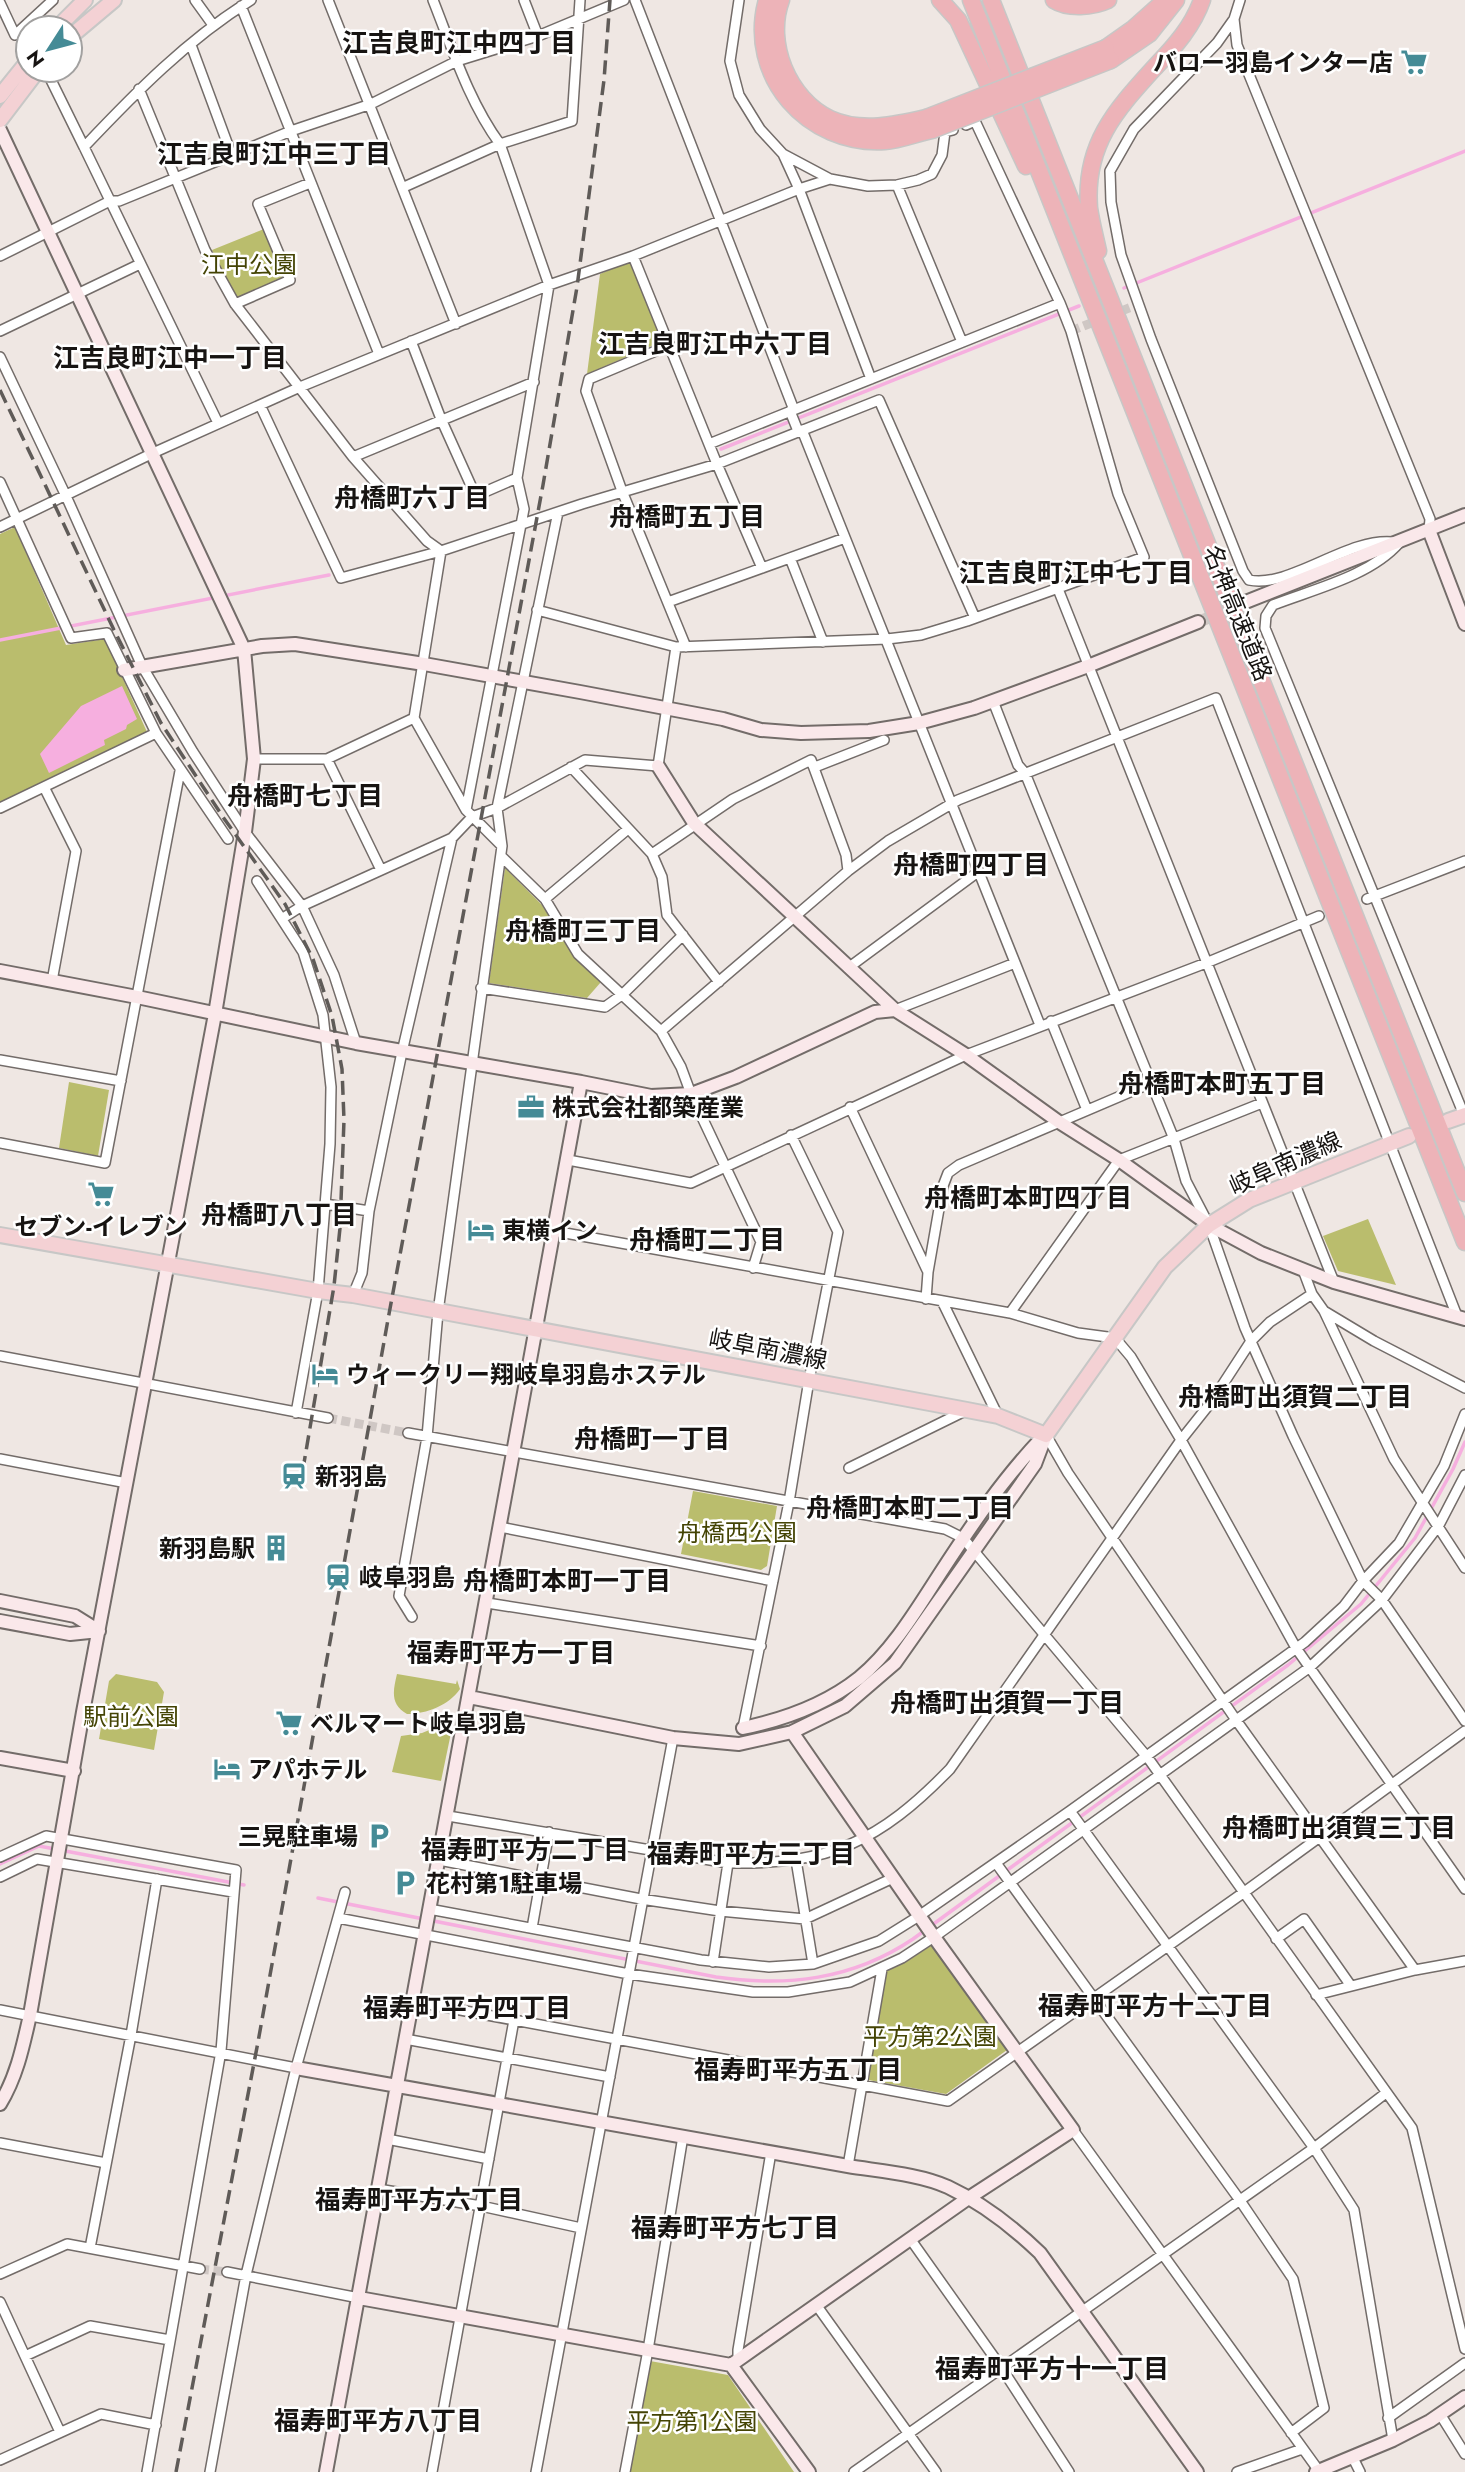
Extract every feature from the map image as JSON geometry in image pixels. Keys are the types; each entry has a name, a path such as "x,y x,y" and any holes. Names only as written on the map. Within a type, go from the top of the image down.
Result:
{"highway":[{"path":"767,0 763,48 776,83 787,100 800,114 821,128 848,138 886,141 1108,54 1149,34 1175,0"},
{"path":"781,0 776,14 775,30 784,71 797,93 813,107 831,120 866,127 929,124"},
{"path":"940,0 958,20 1096,318"},
{"name":"名神高速道路","path":"971,0 1465,1242"},
{"name":"名神高速道路","path":"991,0 1465,1193"},
{"path":"1054,0 1061,5 1097,5 1108,0"},
{"path":"1108,54 1160,5 1162,0"},
{"path":"1107,294 1089,207 1092,162 1105,127 1128,97 1180,41 1202,0"}],"main road":[{"path":"71,14 85,0"},
{"path":"84,25 114,0"},
{"path":"0,96 14,78"},
{"path":"0,120 27,84"},
{"path":"1448,1121 1464,1115"},
{"name":"岐阜南濃線","path":"0,1235 353,1295 967,1410 998,1416 1046,1435 1165,1267 1209,1225 1249,1200 1409,1136"}],"street":[{"path":"37,0 41,12"},
{"path":"0,3 15,35 53,0"},
{"path":"195,0 213,25"},
{"path":"84,147 167,62 213,25 251,0"},
{"path":"328,0 456,324"},
{"path":"353,1295 362,1273 369,1211 402,1052 452,838 469,814 522,524 524,509 517,478 549,285 500,144 488,129 433,0"},
{"path":"524,0 538,36"},
{"path":"404,187 500,144 572,121 580,0"},
{"path":"0,256 110,201 119,201 291,131 371,104 457,61 538,36 624,0"},
{"path":"635,0 799,430 887,639 1040,1026"},
{"path":"739,0 730,61 739,95 760,129 783,154 799,189 871,379"},
{"path":"1240,0 1234,19 1217,43 1134,129 1110,171 1111,202 1121,255 1242,571 1249,580 1268,581 1366,544 1385,541 1399,543"},
{"path":"241,6 379,354"},
{"path":"1234,19 1237,45 1430,519 1429,530 1465,624"},
{"path":"191,45 232,156"},
{"path":"53,84 218,423"},
{"path":"139,89 205,250 234,304 354,457 427,541 441,551"},
{"path":"537,610 681,647 887,639 921,635 975,618 1144,557 1118,494 1061,305 975,121 945,132 942,155 932,174 897,185 868,186 830,178 783,154"},
{"path":"0,130 244,649 254,759 245,832 215,1014 30,2015 18,2065 0,2104"},
{"path":"0,527 153,453 300,387 549,285 633,256 830,178"},
{"path":"234,304 290,280 258,204 310,183"},
{"path":"897,185 962,342"},
{"path":"633,256 716,464 762,568"},
{"path":"0,331 140,264"},
{"path":"709,444 1061,305"},
{"path":"411,341 441,419 473,490 480,494 517,478"},
{"path":"670,345 589,379 586,391 622,491 668,602 681,647 665,709 658,766 694,823 895,1010 1119,1160 1209,1225 1261,1253 1334,1282 1461,1317"},
{"path":"0,357 142,666 245,832 302,906 334,975 356,1044"},
{"path":"354,457 534,382"},
{"path":"260,405 341,578 441,551 622,491 716,464 879,400 975,618"},
{"path":"0,482 71,638 107,633 156,733 228,839"},
{"path":"412,1617 399,1596 427,1437 438,1312 502,851 497,808 558,512"},
{"path":"1243,603 1465,515"},
{"path":"668,602 845,538"},
{"path":"1399,543 1373,566 1273,605 1266,616 1265,628 1370,898 1464,1115"},
{"path":"441,551 414,718 469,814 545,899 579,954 661,1031 681,1068 761,1242 753,1268"},
{"path":"790,558 823,642"},
{"path":"1058,589 1334,1282"},
{"path":"124,670 244,649 295,644 424,664 723,719 761,730 802,733 869,731 919,723 993,701 1198,622"},
{"path":"661,1031 848,871 888,841 951,804 1216,698 1461,1317"},
{"path":"993,701 1117,996 1174,1139 1186,1181 1209,1225 1251,1341 1298,1447 1365,1583 1379,1598 1465,1721"},
{"path":"254,759 327,759 414,718"},
{"path":"0,808 156,733"},
{"path":"816,767 884,740"},
{"path":"327,759 381,870"},
{"path":"469,814 497,808 584,760 658,766"},
{"path":"652,854 733,799 811,760 816,767 846,855 848,871"},
{"path":"571,767 652,854 662,877 667,915 719,982"},
{"path":"0,1143 105,1163 180,771"},
{"path":"44,787 76,851 52,981"},
{"path":"545,899 628,828"},
{"path":"283,918 302,906 452,838"},
{"path":"1370,898 1465,861"},
{"path":"848,968 978,872"},
{"path":"257,881 303,951 323,1015 331,1087 330,1144 318,1291 296,1413"},
{"path":"568,1160 691,1183 965,1055 1206,963 1319,916"},
{"path":"481,988 605,1007 623,994 683,935"},
{"path":"0,971 356,1044 471,1062 651,1096 691,1094 736,1077 875,1012 895,1010 1015,963"},
{"path":"1051,1021 1087,1110"},
{"path":"0,1060 121,1081"},
{"path":"326,2472 581,1082"},
{"path":"926,1299 943,1185 948,1173 959,1165 1152,1083"},
{"path":"1010,1313 1119,1160 1262,1103"},
{"path":"850,1107 928,1272"},
{"path":"791,1135 838,1233 809,1380 789,1502 743,1728 775,1721 819,1704 860,1677 892,1644 1018,1464 1046,1435"},
{"path":"325,1204 369,1211"},
{"path":"554,1231 1010,1313 1078,1333 1115,1338 1131,1357 1181,1440 1297,1649 1465,1889"},
{"path":"1303,1270 1312,1294 1324,1311 1394,1459 1465,1568"},
{"path":"448,1815 728,1863 770,1864 815,1857 865,1839 908,1810 950,1769 1181,1440 1212,1401 1251,1341 1270,1322 1312,1294"},
{"path":"942,1301 998,1416"},
{"path":"1324,1311 1374,1341 1465,1388"},
{"path":"0,1356 328,1418"},
{"path":"849,1468 967,1410"},
{"path":"339,1914 532,1928 713,1962 786,1968 813,1964 879,1941 920,1918 1072,1813 1297,1649 1344,1606 1399,1544 1424,1506 1465,1414"},
{"path":"408,1433 945,1529 964,1538 1158,1771 1412,2128 1465,2349"},
{"path":"1046,1435 1068,1473 1234,1717 1415,1970"},
{"path":"469,1697 673,1738 739,1744 792,1732 845,1706 895,1663 1035,1464 1046,1435"},
{"path":"0,1459 127,1483"},
{"path":"427,1920 629,1971 753,1992 788,1992 850,1982 882,1969 1308,1664 1379,1598 1436,1521 1465,1475"},
{"path":"500,1527 773,1581"},
{"path":"0,1601 75,1616 99,1631"},
{"path":"487,1603 761,1646"},
{"path":"0,1621 70,1634 99,1631"},
{"path":"412,2001 948,2101 1243,1893 1465,1731"},
{"path":"792,1732 920,1918 1164,2253 1318,2471 1393,2440 1465,2397"},
{"path":"536,2472 673,1738"},
{"path":"0,1758 74,1772"},
{"path":"1072,1813 1314,2148 1354,2210 1393,2440"},
{"path":"532,1928 549,1832"},
{"path":"0,1857 46,1836 59,1851 158,1879 233,1890"},
{"path":"0,1877 59,1851 236,1870 220,2051 147,2472"},
{"path":"439,1860 641,1899 720,1911 805,1919 893,1878"},
{"path":"796,1860 813,1964"},
{"path":"713,1962 728,1863"},
{"path":"998,1863 1240,2199 1293,2279 1324,2409 1291,2433"},
{"path":"90,2248 158,1879"},
{"path":"210,2472 246,2275 296,2068 344,1894"},
{"path":"1276,1939 1304,1919 1352,1986"},
{"path":"1316,1995 1415,1970 1465,1961"},
{"path":"848,2166 882,1969"},
{"path":"0,2010 296,2068 848,2166 948,2187 1017,2231 1041,2253 1197,2472"},
{"path":"432,2472 514,2020"},
{"path":"405,2039 610,2077"},
{"path":"854,2472 1314,2148 1386,2093"},
{"path":"227,2272 648,2350 735,2362 911,2241 967,2199 1073,2130"},
{"path":"625,2472 683,2136"},
{"path":"387,2139 489,2159"},
{"path":"0,2143 106,2164"},
{"path":"771,2152 735,2362 809,2472"},
{"path":"378,2189 481,2206 581,2228"},
{"path":"911,2241 1001,2367 1069,2472"},
{"path":"0,2274 67,2244 200,2269"},
{"path":"0,2302 60,2432"},
{"path":"817,2306 936,2472"},
{"path":"25,2356 90,2326 170,2340"},
{"path":"1388,2418 1465,2363"},
{"path":"0,2460 101,2414 156,2425"},
{"path":"1440,2414 1465,2454"},
{"path":"1237,2472 1303,2449"},
{"path":"1353,2458 1360,2472"}],"green space":[{"name":"江中公園","path":"264,229 285,278 236,299 212,250"},
{"path":"630,261 663,341 587,374 600,274"},
{"path":"15,527 66,645 105,639 147,732 0,803 0,534"},
{"path":"505,868 542,905 576,957 601,982 587,998 489,983"},
{"path":"69,1082 109,1090 98,1156 59,1148"},
{"path":"1368,1219 1396,1285 1338,1271 1323,1236"},
{"name":"舟橋西公園","path":"693,1491 777,1506 767,1566 761,1570 681,1554"},
{"name":"駅前公園","path":"116,1674 157,1682 164,1692 154,1750 99,1739 109,1681"},
{"path":"397,1674 456,1684 457,1680 460,1689 450,1700 437,1708 407,1714 395,1701"},
{"path":"444,1724 451,1733 441,1781 392,1772 401,1736 422,1733"},
{"name":"平方第２公園","path":"932,1945 1007,2050 946,2094 868,2080 885,1972"},
{"name":"平方第1公園","path":"650,2361 728,2375 794,2472 630,2472"}],"shaded area":[{"path":"122,686 137,719 127,725 126,729 104,740 105,745 49,773 40,754 81,706"}],"waterway":[{"path":"1124,288 1465,151"},
{"path":"721,449 1079,306"},
{"path":"0,640 329,575"},
{"path":"318,1898 716,1977 793,1980 843,1972 866,1964 913,1939 1288,1665 1361,1604 1415,1538 1465,1442"},
{"path":"0,1864 39,1846 244,1885"}],"tunnel":[{"path":"1071,331 1139,304"},
{"path":"1198,622 1240,605"},
{"path":"328,1418 408,1433"},
{"path":"200,2269 227,2272"}],"railway":[{"path":"176,2472 258,2042 389,1314 543,485 577,287 604,80 610,0"},
{"path":"0,390 161,723 285,904 313,959 332,1016 342,1069 344,1120 340,1228 334,1286 304,1463"}],"place":[{"name":"バロー羽島インター店","path":"1414,62"},
{"name":"株式会社都築産業","path":"531,1107"},
{"name":"セブン-イレブン","path":"101,1194"},
{"name":"東横イン","path":"481,1230"},
{"name":"ウィークリー翔岐阜羽島ホステル","path":"325,1374"},
{"name":"新羽島","path":"294,1476"},
{"name":"新羽島駅","path":"276,1548"},
{"name":"岐阜羽島","path":"338,1577"},
{"name":"ベルマート岐阜羽島","path":"289,1723"},
{"name":"アパホテル","path":"227,1769"},
{"name":"三晃駐車場","path":"379,1836"},
{"name":"花村第1駐車場","path":"405,1883"}],"district":[{"name":"江吉良町江中四丁目","path":"459,43"},
{"name":"江吉良町江中三丁目","path":"274,154"},
{"name":"江吉良町江中六丁目","path":"715,344"},
{"name":"江吉良町江中一丁目","path":"170,358"},
{"name":"舟橋町六丁目","path":"412,498"},
{"name":"舟橋町五丁目","path":"687,517"},
{"name":"江吉良町江中七丁目","path":"1076,573"},
{"name":"舟橋町七丁目","path":"305,796"},
{"name":"舟橋町四丁目","path":"971,865"},
{"name":"舟橋町三丁目","path":"583,931"},
{"name":"舟橋町本町五丁目","path":"1222,1084"},
{"name":"舟橋町本町四丁目","path":"1028,1198"},
{"name":"舟橋町八丁目","path":"279,1215"},
{"name":"舟橋町二丁目","path":"707,1240"},
{"name":"舟橋町出須賀二丁目","path":"1295,1397"},
{"name":"舟橋町一丁目","path":"652,1439"},
{"name":"舟橋町本町二丁目","path":"910,1508"},
{"name":"舟橋町本町一丁目","path":"567,1581"},
{"name":"福寿町平方一丁目","path":"511,1653"},
{"name":"舟橋町出須賀一丁目","path":"1007,1703"},
{"name":"舟橋町出須賀三丁目","path":"1339,1828"},
{"name":"福寿町平方二丁目","path":"525,1850"},
{"name":"福寿町平方三丁目","path":"751,1854"},
{"name":"福寿町平方十二丁目","path":"1155,2006"},
{"name":"福寿町平方四丁目","path":"467,2008"},
{"name":"福寿町平方五丁目","path":"798,2070"},
{"name":"福寿町平方六丁目","path":"419,2200"},
{"name":"福寿町平方七丁目","path":"735,2228"},
{"name":"福寿町平方十一丁目","path":"1052,2369"},
{"name":"福寿町平方八丁目","path":"378,2421"}]}
